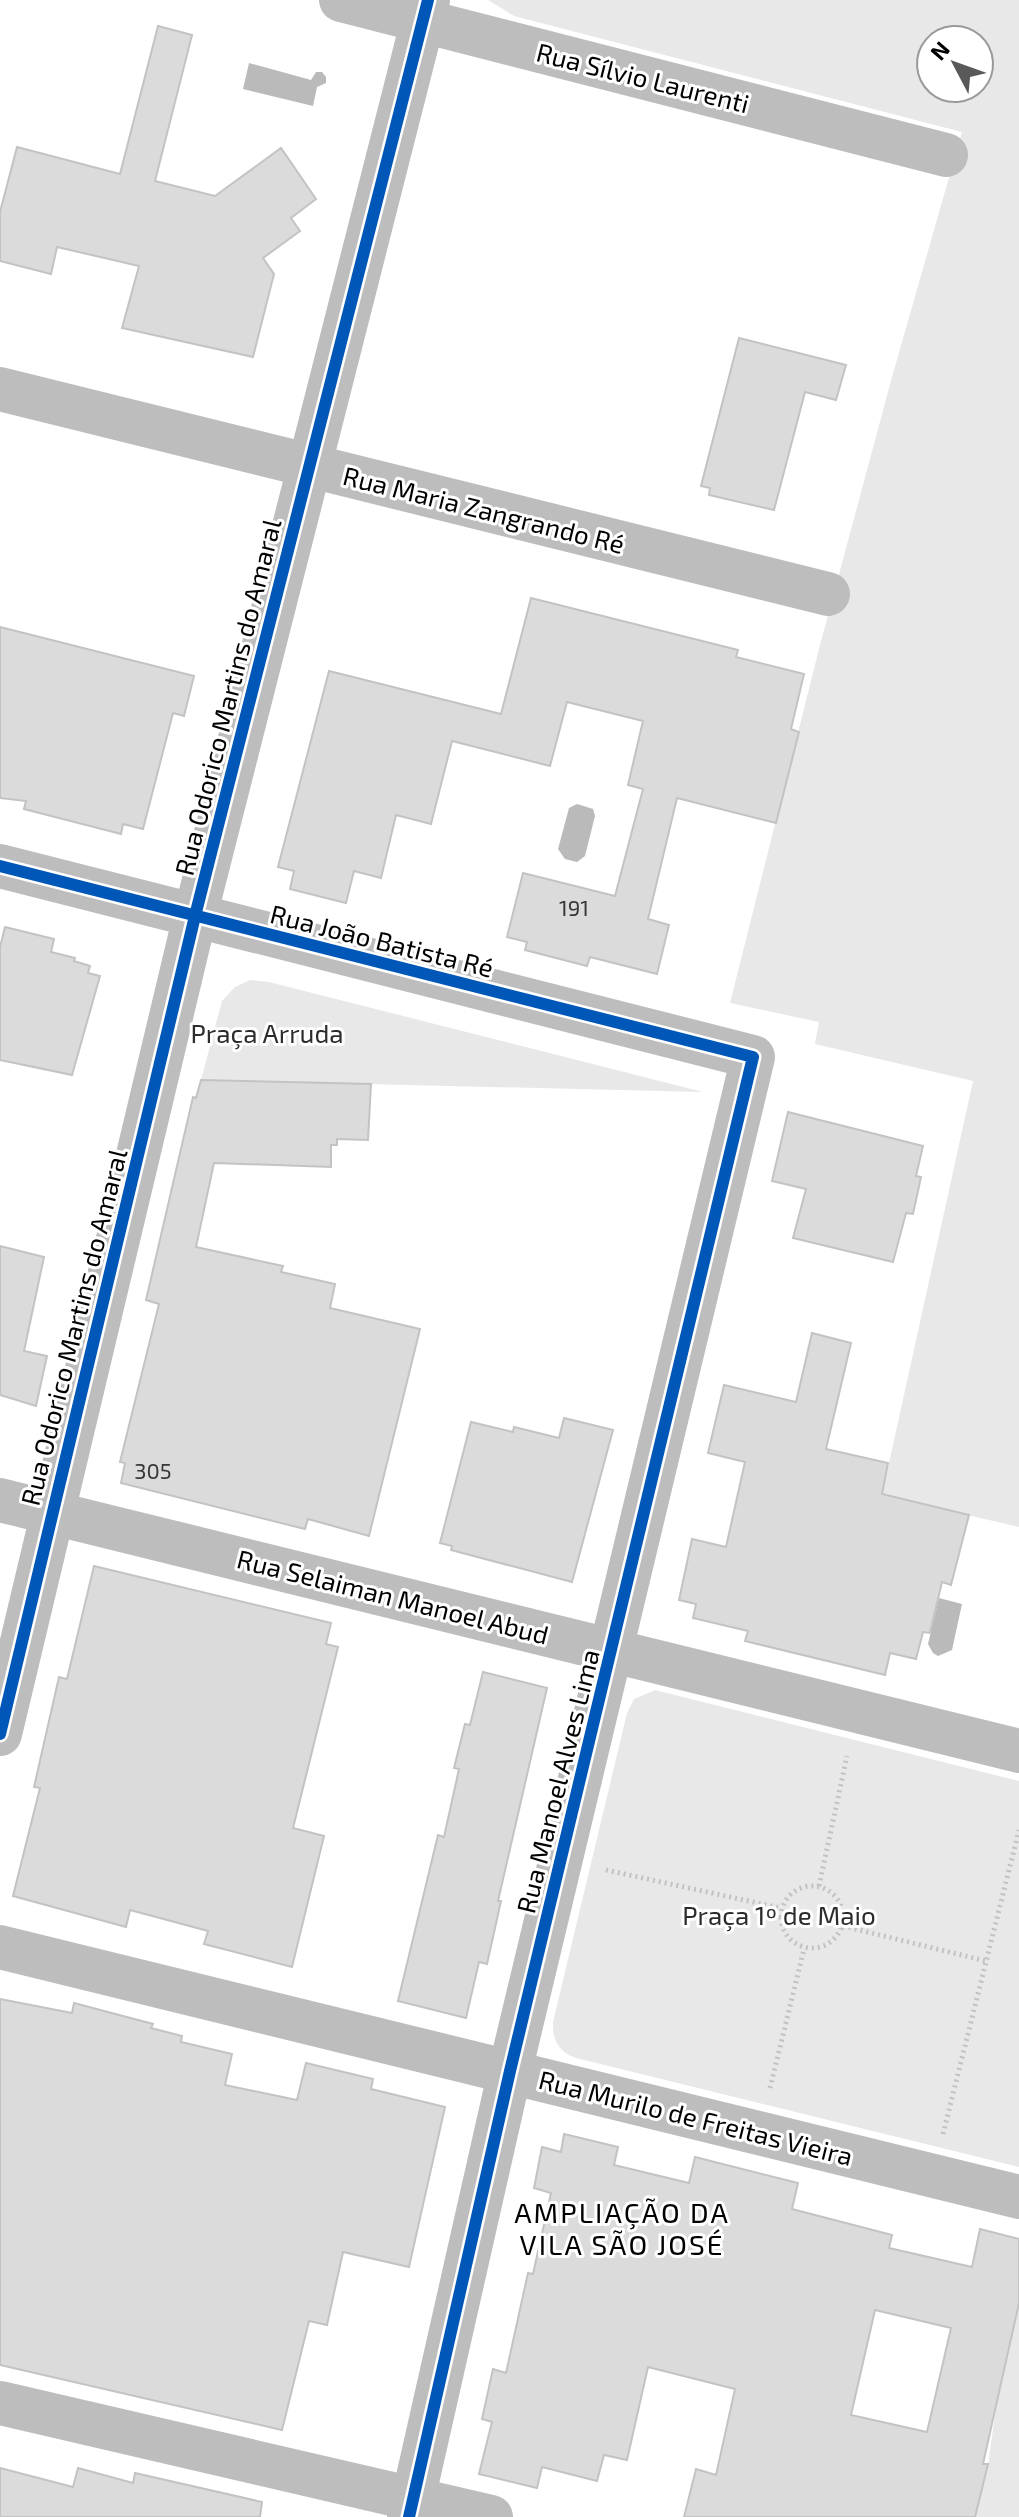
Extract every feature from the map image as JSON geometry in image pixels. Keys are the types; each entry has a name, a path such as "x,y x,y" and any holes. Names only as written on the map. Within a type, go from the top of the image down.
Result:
{"street":[{"name":"Rua Sílvio Laurenti","path":"341,0 425,10 946,155"},
{"name":"Rua Odorico Martins do Amaral","path":"0,1734 195,916 425,10"},
{"name":"Rua Maria Zangrando Ré","path":"0,389 828,594"},
{"name":"Rua João Batista Ré","path":"0,866 753,1057"},
{"name":"Rua Manoel Alves Lima","path":"411,2508 510,2071 753,1057"},
{"name":"Rua Selaiman Manoel Abud","path":"0,1500 1019,1751"},
{"name":"Rua Murilo de Freitas Vieira","path":"0,1947 1019,2197"},
{"path":"0,2403 411,2508 491,2517"}],"path":[{"path":"819,1886 849,1747"},
{"path":"941,2138 1019,1830"},
{"path":"608,1871 781,1908"},
{"path":"819,1886 834,1894 843,1908 843,1926 835,1939 820,1948 804,1949 789,1940 780,1925 781,1908 789,1895 803,1887 819,1886"},
{"path":"843,1926 986,1961"},
{"path":"768,2096 804,1949"}],"green space":[{"path":"488,0 1019,0 1019,1527 882,1495 973,1081 815,1044 819,1022 730,1003 820,645 962,132 514,16"},
{"name":"Praça Arruda","path":"250,980 269,982 703,1092 201,1080 222,1001 235,987"},
{"name":"Praça 1º de Maio","path":"655,1690 1019,1781 1019,2167 576,2058 558,2044 553,2022 627,1713 634,1699"},
{"path":"1019,2303 1019,2517 975,2517 988,2465 995,2415"}],"shaded area":[{"path":"249,63 311,80 316,72 322,72 326,83 317,87 313,106 243,89"},
{"path":"577,804 593,809 595,816 585,856 577,862 565,859 558,849 569,808"},
{"path":"939,1598 962,1604 952,1650 938,1656 928,1644"}],"building":[{"path":"158,26 192,35 155,181 215,196 281,148 316,199 291,218 300,231 263,258 274,274 253,357 122,328 139,266 57,247 51,274 0,261 0,212 17,147 120,174"},
{"path":"739,338 846,365 836,400 805,392 774,510 709,495 710,488 701,486"},
{"path":"531,598 738,650 736,657 804,674 791,729 799,732 776,823 677,798 648,919 669,925 657,974 590,957 587,966 525,950 527,942 507,937 523,873 615,896 643,789 628,785 643,721 567,702 550,766 452,741 431,824 396,815 381,878 354,871 346,903 290,889 294,871 278,867 329,671 501,714"},
{"path":"0,627 194,676 184,716 173,713 143,829 123,824 121,834 24,809 26,801 0,798"},
{"path":"5,927 54,939 51,952 75,958 74,961 90,966 88,973 100,976 72,1075 0,1060 0,947"},
{"path":"201,1080 371,1084 368,1140 337,1139 337,1145 331,1145 331,1167 214,1163 196,1247 283,1266 281,1272 335,1284 330,1308 420,1329 369,1536 308,1519 305,1529 121,1483 125,1463 120,1462 159,1304 146,1300 193,1097 196,1098"},
{"path":"788,1112 923,1146 916,1176 921,1177 913,1214 906,1213 893,1262 793,1238 806,1189 772,1181"},
{"path":"0,1246 44,1257 24,1351 47,1356 36,1406 0,1395"},
{"path":"812,1333 851,1343 826,1449 888,1463 882,1494 969,1515 951,1585 942,1582 930,1633 923,1632 916,1659 890,1653 885,1675 745,1641 748,1631 693,1618 696,1604 679,1600 692,1539 726,1547 745,1462 708,1453 724,1385 796,1402"},
{"path":"564,1418 613,1430 572,1582 451,1550 452,1546 440,1543 471,1422 513,1432 514,1427 559,1438"},
{"path":"94,1566 331,1623 326,1644 338,1647 293,1828 324,1836 292,1967 204,1944 208,1931 130,1910 126,1927 13,1896 40,1788 34,1787 59,1677 67,1679"},
{"path":"483,1672 547,1688 498,1901 501,1901 487,1964 479,1962 466,2018 398,2001 438,1835 444,1837 459,1769 454,1768 465,1724 470,1725"},
{"path":"0,1999 72,2013 74,2003 153,2024 151,2028 182,2036 181,2042 232,2054 225,2085 297,2100 306,2063 373,2079 371,2089 445,2107 409,2267 343,2252 327,2325 309,2321 282,2430 0,2365"},
{"path":"564,2134 618,2147 614,2165 689,2183 695,2157 798,2183 792,2209 892,2235 889,2248 972,2267 980,2229 1019,2239 1019,2303 983,2464 988,2464 975,2517 684,2517 696,2469 716,2475 735,2389 648,2367 627,2460 604,2455 597,2481 542,2467 537,2488 479,2474 492,2422 482,2419 493,2369 506,2373 528,2273 533,2274 551,2193 534,2188 542,2147 561,2152","holes":["875,2310 951,2328 927,2432 851,2415"]},
{"path":"0,2468 73,2487 78,2468 133,2483 135,2473 262,2502 260,2517 0,2517"}],"cycle path":[{"path":"0,1734 195,916 428,0"},
{"path":"0,866 753,1057 510,2071 409,2517"}],"district":[{"name":"AMPLIAÇÃO DA VILA SÃO JOSÉ","path":"622,2228"}]}
